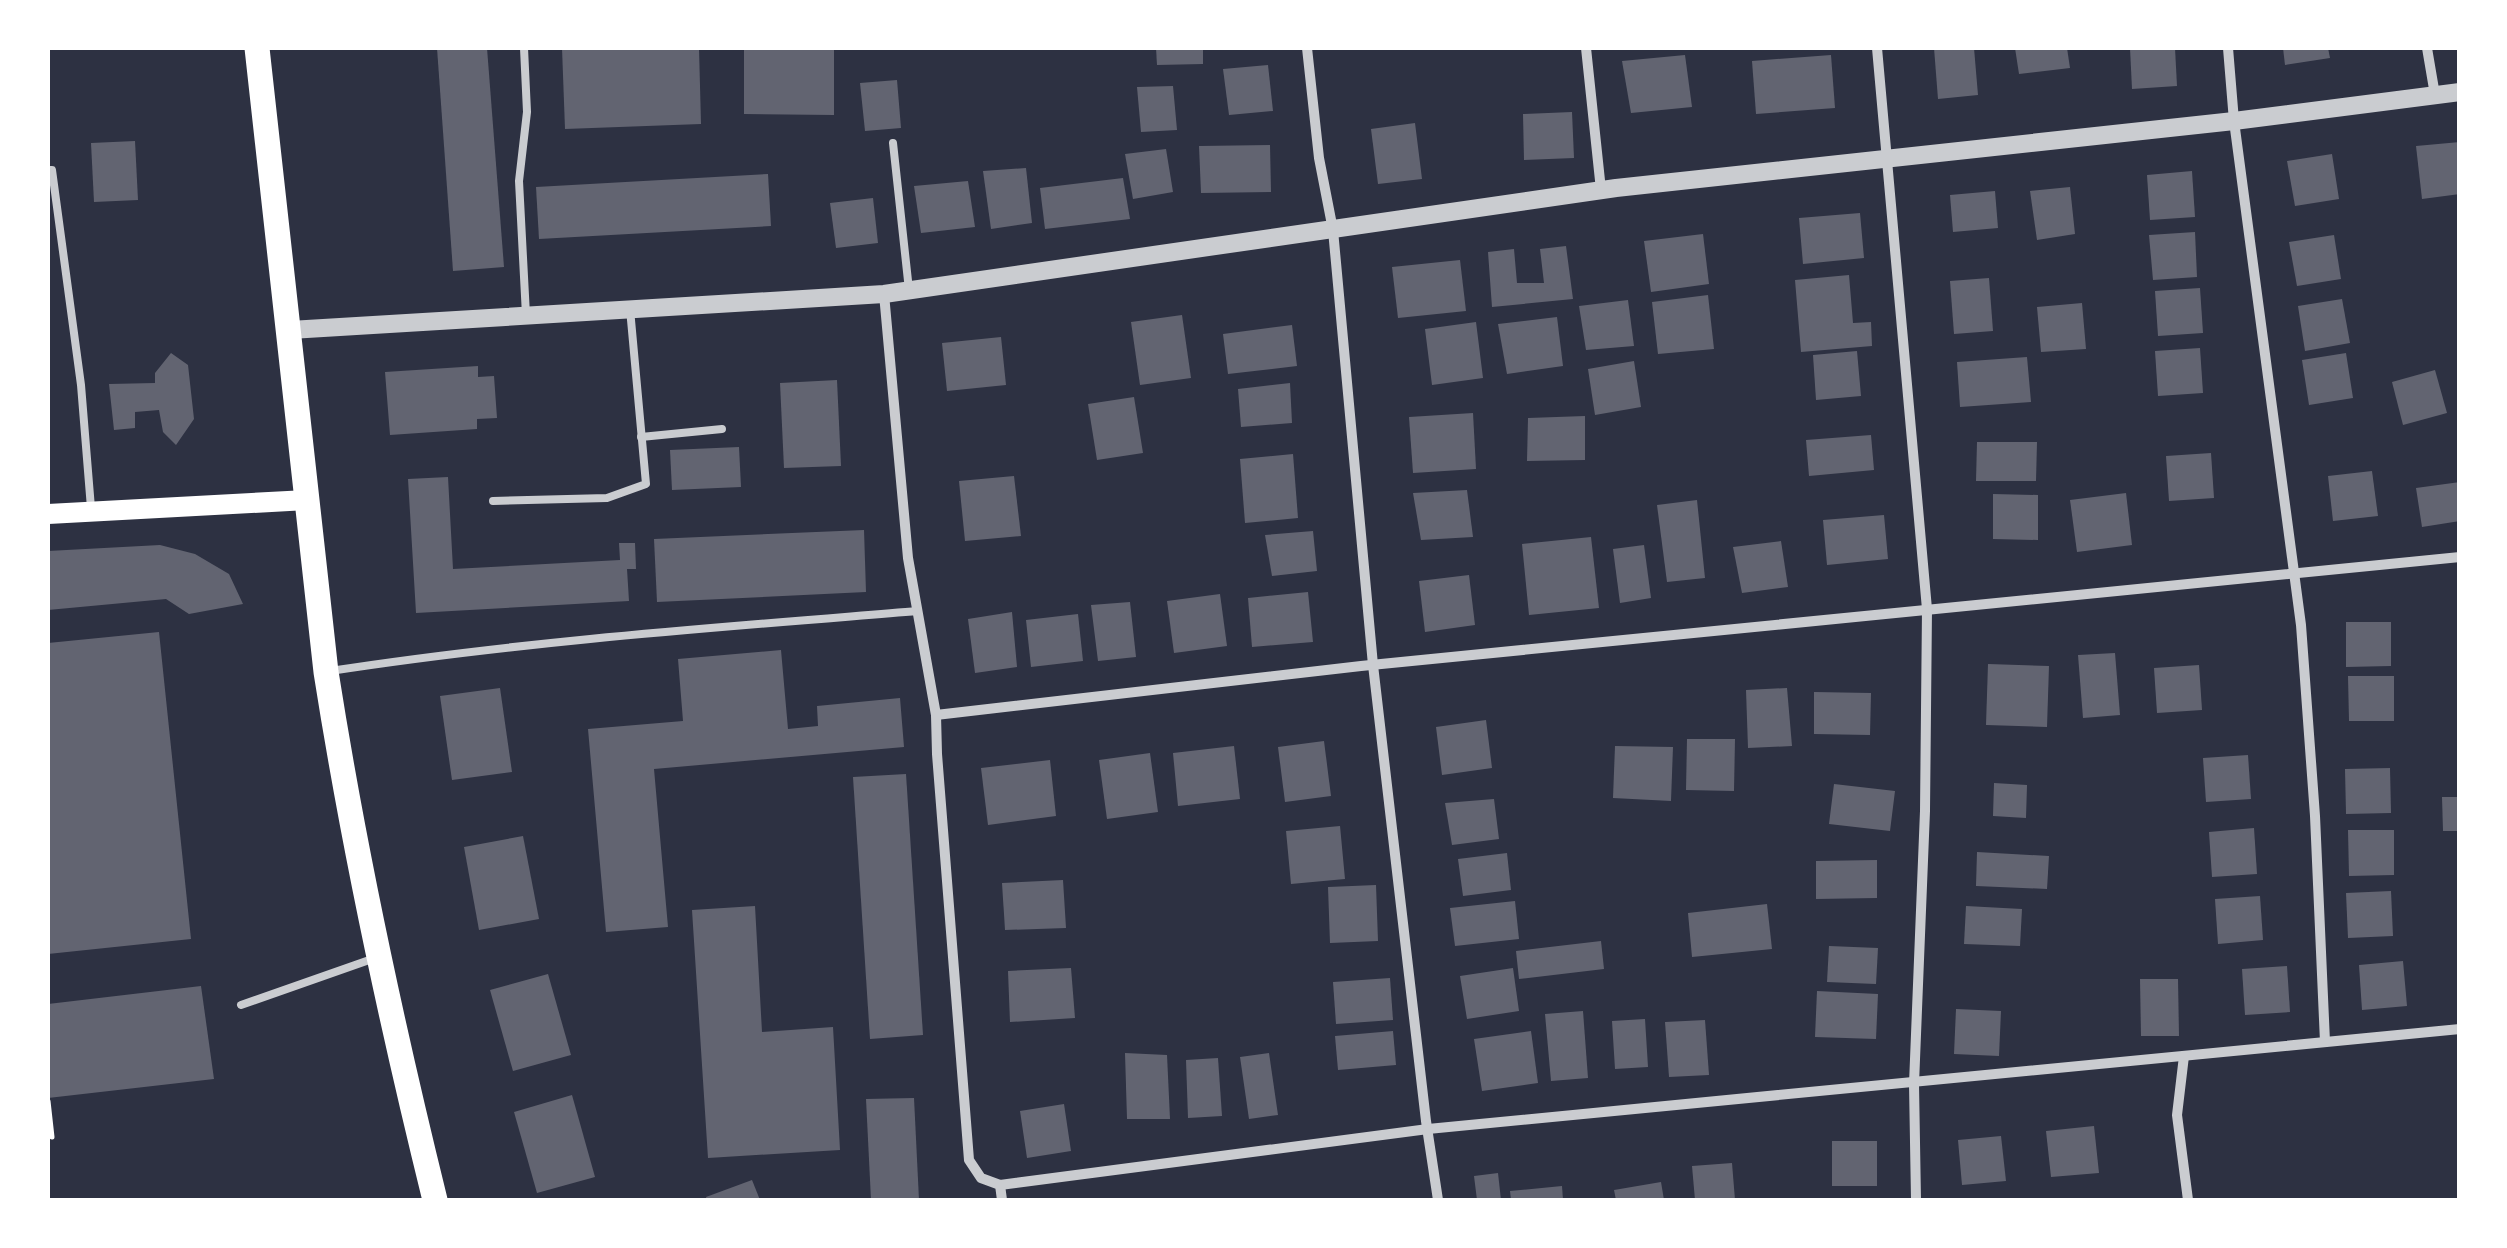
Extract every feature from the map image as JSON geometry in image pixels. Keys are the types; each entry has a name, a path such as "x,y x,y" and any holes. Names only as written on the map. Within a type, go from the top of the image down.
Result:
{"main road":[{"path":"257,48 326,672 380,957 436,1200"},
{"path":"48,514 307,500"}],"street":[{"path":"1307,48 1319,158 1334,230 1373,665 1438,1200"},
{"path":"1586,48 1601,190"},
{"path":"1877,48 1927,609 1925,812 1914,1084 1916,1200"},
{"path":"2228,48 2264,355 2296,572 2325,1042"},
{"path":"2427,48 2435,95"},
{"path":"290,330 884,294 1601,190 2234,121 2460,92"},
{"path":"884,294 908,558 936,715 970,1160 982,1178 1000,1185 1428,1129 2460,1029"},
{"path":"936,715 1373,665 2460,556"},
{"path":"2184,1056 2177,1115 2188,1200"},
{"path":"1000,1185 1002,1200"}],"lane":[{"path":"524,48 527,112 518,181 526,315"},
{"path":"894,144 910,290"},
{"path":"48,170 52,170 82,385 91,511"},
{"path":"493,501 606,498 646,484 630,309"},
{"path":"641,437 722,430"},
{"path":"326,672 632,634 918,611"},
{"path":"241,1005 380,957"}],"path":[{"path":"48,1101 52,1137"}],"building":[{"path":"437,48 487,48 504,267 453,271"},
{"path":"562,48 699,48 701,124 565,129"},
{"path":"744,48 834,48 834,115 744,114"},
{"path":"1156,48 1203,48 1203,64 1157,65"},
{"path":"1934,48 1974,48 1978,95 1938,99"},
{"path":"2015,48 2067,48 2070,68 2019,74"},
{"path":"2130,48 2175,48 2177,86 2132,89"},
{"path":"2283,48 2328,48 2330,58 2285,65"},
{"path":"1685,55 1692,107 1631,113 1622,61"},
{"path":"1831,55 1835,108 1756,114 1752,61"},
{"path":"1268,65 1273,111 1229,115 1223,69"},
{"path":"897,80 901,128 865,131 860,83"},
{"path":"1173,86 1177,130 1141,132 1137,87"},
{"path":"1572,112 1574,158 1524,160 1523,114"},
{"path":"1415,123 1422,179 1378,184 1371,129"},
{"path":"135,141 138,200 94,202 91,143"},
{"path":"2460,142 2460,194 2422,199 2416,146"},
{"path":"1270,145 1271,192 1201,193 1199,146"},
{"path":"1166,149 1173,192 1133,199 1125,154"},
{"path":"2332,154 2339,199 2295,206 2287,161"},
{"path":"1026,168 1032,223 991,229 983,171"},
{"path":"2192,171 2195,217 2150,220 2147,175"},
{"path":"768,174 771,226 539,239 536,187"},
{"path":"1123,178 1130,219 1045,229 1040,188"},
{"path":"968,181 975,227 921,233 914,186"},
{"path":"2070,187 2075,234 2037,240 2030,191"},
{"path":"1995,191 1998,228 1953,232 1950,195"},
{"path":"873,198 878,243 836,248 830,203"},
{"path":"1860,213 1864,258 1803,264 1799,218"},
{"path":"2195,232 2197,277 2153,280 2149,235"},
{"path":"1703,234 1709,284 1651,292 1644,241"},
{"path":"2334,235 2341,279 2297,286 2289,242"},
{"path":"1566,246 1573,299 1492,307 1488,252 1514,249 1517,283 1544,283 1540,249"},
{"path":"1460,260 1466,311 1398,318 1392,267"},
{"path":"1849,275 1853,323 1871,322 1872,346 1801,352 1795,280"},
{"path":"1989,278 1993,331 1954,334 1950,281"},
{"path":"2200,288 2203,333 2158,336 2155,291"},
{"path":"1708,295 1714,349 1658,354 1652,302"},
{"path":"2342,299 2350,343 2305,351 2298,306"},
{"path":"1628,300 1634,346 1586,350 1579,306"},
{"path":"2082,303 2086,349 2041,352 2037,307"},
{"path":"1182,315 1191,378 1140,385 1131,322"},
{"path":"1557,317 1563,366 1507,374 1498,324"},
{"path":"1476,322 1483,378 1432,385 1425,329"},
{"path":"1292,325 1297,366 1228,374 1223,334"},
{"path":"1001,337 1006,385 947,391 942,343"},
{"path":"2200,348 2203,393 2158,396 2155,351"},
{"path":"1857,351 1861,396 1816,400 1813,355"},
{"path":"171,353 188,365 194,419 176,445 163,432 159,410 135,412 135,428 114,430 109,384 155,383 155,373"},
{"path":"2346,353 2353,398 2309,405 2302,360"},
{"path":"2027,357 2031,402 1960,407 1957,362"},
{"path":"1634,361 1641,407 1595,415 1588,369"},
{"path":"478,366 478,377 494,376 497,418 477,419 477,429 390,435 385,372"},
{"path":"2435,370 2447,413 2403,425 2392,382"},
{"path":"837,380 841,466 784,468 780,383"},
{"path":"1290,383 1292,423 1241,427 1238,389"},
{"path":"1134,397 1143,453 1097,460 1088,404"},
{"path":"1473,413 1476,469 1413,473 1409,417"},
{"path":"1585,416 1585,460 1527,461 1528,418"},
{"path":"1871,435 1874,470 1809,476 1806,440"},
{"path":"1977,442 2037,442 2036,481 1976,481"},
{"path":"739,447 741,487 672,490 670,450"},
{"path":"2211,453 2214,498 2169,501 2166,456"},
{"path":"1293,454 1298,518 1245,523 1240,459"},
{"path":"2372,471 2378,516 2333,521 2328,476"},
{"path":"1014,476 1021,536 965,541 959,481"},
{"path":"448,477 453,569 620,560 619,543 635,543 636,569 627,569 629,601 416,613 408,479"},
{"path":"2460,482 2460,521 2422,527 2416,488"},
{"path":"1467,490 1473,537 1421,540 1413,493"},
{"path":"2126,493 2132,545 2077,552 2070,500"},
{"path":"1993,494 2038,495 2038,540 1993,539"},
{"path":"1697,500 1705,578 1667,582 1657,505"},
{"path":"1884,515 1888,559 1827,565 1823,520"},
{"path":"864,530 866,592 657,602 654,539"},
{"path":"1313,531 1317,571 1272,576 1265,535"},
{"path":"1591,537 1599,608 1529,615 1522,544"},
{"path":"1781,541 1788,587 1742,593 1733,547"},
{"path":"160,545 195,554 229,574 243,604 189,614 166,599 48,610 48,551"},
{"path":"1644,545 1651,598 1620,603 1613,549"},
{"path":"1469,575 1475,625 1425,632 1419,581"},
{"path":"1308,592 1313,642 1252,647 1248,598"},
{"path":"1220,594 1227,646 1174,653 1167,601"},
{"path":"1130,602 1136,657 1098,661 1091,605"},
{"path":"1012,612 1017,667 975,673 968,619"},
{"path":"1078,614 1083,661 1031,667 1026,620"},
{"path":"2346,622 2391,622 2391,666 2346,667"},
{"path":"159,632 191,939 48,954 48,643"},
{"path":"781,650 788,729 818,726 817,706 900,698 904,747 654,769 668,927 606,932 588,729 683,721 678,659"},
{"path":"2115,653 2120,715 2083,718 2078,655"},
{"path":"1988,664 2049,666 2047,727 1986,725"},
{"path":"2199,665 2202,710 2157,713 2154,668"},
{"path":"2348,676 2394,676 2394,721 2349,721"},
{"path":"500,688 512,772 452,780 440,696"},
{"path":"1787,688 1792,746 1748,748 1746,690"},
{"path":"1814,692 1871,693 1870,735 1814,734"},
{"path":"1486,720 1492,768 1442,775 1436,727"},
{"path":"1687,739 1735,739 1734,791 1686,790"},
{"path":"1324,741 1331,796 1285,802 1278,747"},
{"path":"1234,746 1240,799 1178,806 1173,753"},
{"path":"1615,746 1673,747 1671,801 1613,798"},
{"path":"1150,753 1158,812 1107,819 1099,760"},
{"path":"2248,755 2251,799 2206,802 2203,758"},
{"path":"1050,760 1056,816 988,825 981,768"},
{"path":"2390,768 2391,813 2346,814 2345,769"},
{"path":"906,774 923,1035 870,1039 853,777"},
{"path":"1994,783 2027,785 2026,818 1993,816"},
{"path":"1834,784 1895,791 1890,831 1829,824"},
{"path":"2442,797 2460,797 2460,831 2443,831"},
{"path":"1494,799 1499,839 1452,845 1445,803"},
{"path":"1340,826 1345,879 1291,884 1286,831"},
{"path":"2254,828 2257,874 2212,877 2209,832"},
{"path":"2348,830 2394,830 2394,875 2349,876"},
{"path":"523,836 539,919 479,930 464,847"},
{"path":"1977,852 2049,856 2047,889 1976,886"},
{"path":"1507,853 1511,890 1463,896 1458,859"},
{"path":"1877,860 1877,898 1816,899 1816,861"},
{"path":"1063,880 1066,928 1005,930 1002,883"},
{"path":"1376,885 1378,941 1330,943 1328,887"},
{"path":"2391,891 2393,936 2348,938 2346,893"},
{"path":"2260,896 2263,940 2218,944 2215,899"},
{"path":"1515,901 1519,939 1455,946 1450,908"},
{"path":"1767,904 1772,949 1692,957 1688,913"},
{"path":"755,906 762,1032 833,1027 840,1150 708,1158 692,910"},
{"path":"1966,906 2022,909 2020,946 1964,944"},
{"path":"1601,941 1604,969 1519,979 1516,951"},
{"path":"1829,946 1878,948 1876,984 1827,982"},
{"path":"2403,961 2407,1006 2362,1010 2359,965"},
{"path":"2287,966 2290,1012 2245,1015 2242,969"},
{"path":"1071,968 1075,1018 1010,1022 1008,971"},
{"path":"1513,968 1519,1011 1467,1019 1460,976"},
{"path":"548,974 571,1055 513,1071 490,990"},
{"path":"1390,978 1393,1020 1336,1024 1333,982"},
{"path":"2140,979 2178,979 2179,1036 2141,1036"},
{"path":"201,986 214,1079 48,1098 48,1004"},
{"path":"1817,991 1878,994 1876,1039 1815,1037"},
{"path":"1956,1009 2001,1011 1999,1056 1954,1054"},
{"path":"1583,1011 1588,1078 1551,1081 1545,1014"},
{"path":"1645,1019 1648,1067 1615,1069 1612,1021"},
{"path":"1705,1020 1709,1075 1669,1077 1665,1022"},
{"path":"1393,1031 1396,1065 1338,1070 1335,1036"},
{"path":"1531,1031 1538,1083 1482,1091 1474,1039"},
{"path":"1125,1053 1167,1055 1170,1119 1127,1119"},
{"path":"1269,1053 1278,1115 1249,1119 1240,1057"},
{"path":"1218,1058 1222,1116 1188,1118 1186,1060"},
{"path":"572,1095 595,1177 537,1193 514,1112"},
{"path":"914,1098 919,1200 871,1200 866,1099"},
{"path":"1064,1104 1071,1151 1027,1158 1020,1111"},
{"path":"2094,1126 2099,1173 2051,1177 2046,1131"},
{"path":"2001,1136 2006,1181 1962,1185 1958,1140"},
{"path":"1832,1141 1877,1141 1877,1186 1832,1186"},
{"path":"1732,1163 1735,1200 1695,1200 1692,1166"},
{"path":"1498,1173 1501,1200 1477,1200 1474,1176"},
{"path":"752,1180 760,1200 707,1200 706,1197"},
{"path":"1661,1182 1664,1200 1616,1200 1614,1190"},
{"path":"1562,1186 1563,1200 1511,1200 1510,1191"}]}
